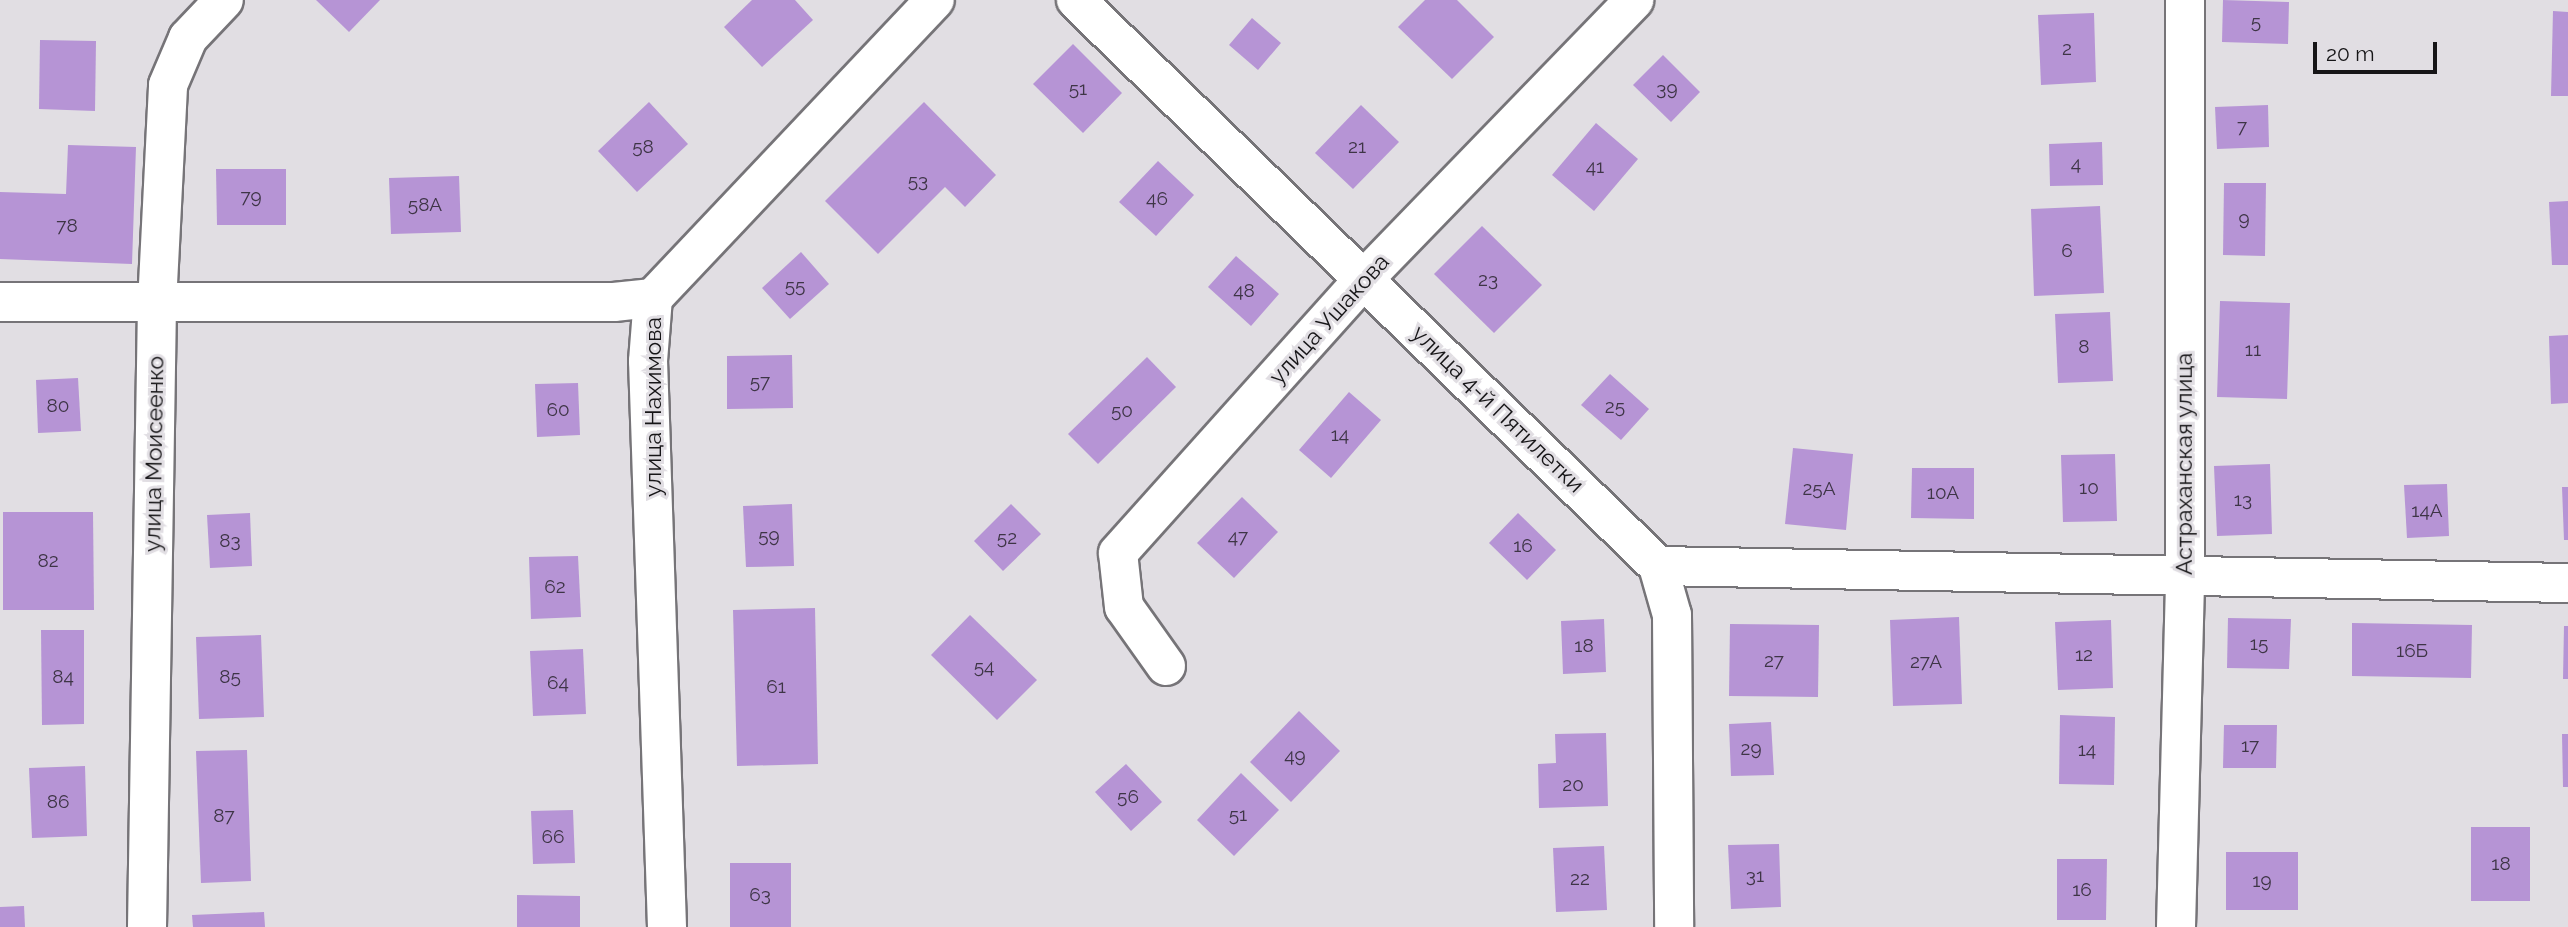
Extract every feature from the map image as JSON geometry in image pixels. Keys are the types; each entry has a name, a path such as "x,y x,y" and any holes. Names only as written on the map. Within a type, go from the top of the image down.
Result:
{"street":[{"name":"улица Моисеенко","path":"147,927 157,304 168,85 188,38 224,0"},
{"name":"улица Нахимова","path":"667,927 648,361 653,298 935,0"},
{"name":"улица 4-й Пятилетки","path":"1076,0 1658,566 1672,615 1674,927"},
{"name":"улица Ушакова","path":"1166,666 1125,607 1118,553 1364,278 1634,0"},
{"name":"Астраханская улица","path":"2176,927 2185,577 2185,0"},
{"path":"0,302 614,302 653,298"},
{"path":"1658,566 2568,583"}],"building":[{"path":"316,0 380,0 349,32"},
{"path":"752,0 795,0 813,20 762,67 724,27"},
{"path":"1425,0 1457,0 1494,37 1452,79 1398,27"},
{"path":"2223,0 2289,2 2288,44 2222,42"},
{"path":"2553,11 2568,12 2568,96 2551,96"},
{"path":"2094,13 2096,82 2041,85 2038,15"},
{"path":"1252,18 1281,43 1258,70 1229,45"},
{"path":"40,40 96,41 95,111 39,109"},
{"path":"1073,44 1122,93 1083,133 1033,84"},
{"path":"1663,55 1700,92 1671,122 1633,85"},
{"path":"649,102 688,144 637,192 598,151"},
{"path":"924,102 996,175 965,207 945,187 878,254 825,201"},
{"path":"1361,105 1399,142 1353,189 1315,153"},
{"path":"2268,105 2269,147 2217,149 2215,107"},
{"path":"1596,123 1638,159 1594,211 1552,175"},
{"path":"2102,142 2103,185 2050,186 2049,144"},
{"path":"68,145 136,147 132,264 0,259 0,192 66,194"},
{"path":"1158,161 1194,195 1156,236 1119,202"},
{"path":"216,169 286,169 286,225 217,225"},
{"path":"459,176 461,232 391,234 389,178"},
{"path":"2224,183 2266,183 2265,256 2223,255"},
{"path":"2568,201 2568,265 2552,265 2549,202"},
{"path":"2100,206 2104,293 2034,296 2031,209"},
{"path":"1482,226 1542,285 1494,333 1434,274"},
{"path":"801,252 829,284 790,319 762,288"},
{"path":"1236,256 1279,294 1251,326 1208,287"},
{"path":"2220,301 2290,303 2287,399 2217,397"},
{"path":"2110,312 2113,381 2058,383 2055,314"},
{"path":"2568,335 2568,403 2551,404 2549,336"},
{"path":"792,355 793,408 727,409 727,356"},
{"path":"1147,357 1176,387 1098,464 1068,434"},
{"path":"1610,374 1649,409 1621,440 1581,405"},
{"path":"78,378 81,431 38,433 36,380"},
{"path":"578,383 580,435 537,437 535,384"},
{"path":"1349,392 1381,420 1331,478 1299,450"},
{"path":"1793,448 1853,454 1846,530 1785,524"},
{"path":"2115,454 2117,521 2063,522 2061,455"},
{"path":"2270,464 2272,534 2217,536 2214,466"},
{"path":"1912,468 1974,468 1974,519 1911,518"},
{"path":"2447,484 2449,536 2407,538 2404,485"},
{"path":"2562,487 2568,487 2568,540 2564,540"},
{"path":"1242,497 1278,532 1234,578 1197,543"},
{"path":"792,504 794,566 746,567 743,506"},
{"path":"1011,504 1041,534 1003,571 974,541"},
{"path":"3,512 93,512 94,610 3,610"},
{"path":"250,513 252,566 210,568 207,515"},
{"path":"1518,513 1556,550 1527,580 1489,543"},
{"path":"578,556 581,617 531,619 529,557"},
{"path":"815,608 818,764 737,766 733,610"},
{"path":"970,615 1037,680 997,720 931,655"},
{"path":"1959,617 1962,704 1893,706 1890,620"},
{"path":"2228,618 2291,619 2289,669 2227,668"},
{"path":"1604,619 1606,672 1563,674 1561,621"},
{"path":"2111,620 2113,688 2058,690 2055,622"},
{"path":"2352,623 2472,625 2471,678 2352,676"},
{"path":"1730,624 1819,625 1818,697 1729,696"},
{"path":"2564,626 2568,626 2568,679 2563,679"},
{"path":"41,630 84,630 84,724 42,725"},
{"path":"261,635 264,717 199,719 196,637"},
{"path":"583,649 586,714 533,716 530,651"},
{"path":"1299,711 1340,751 1291,802 1250,762"},
{"path":"2060,715 2115,717 2114,785 2059,784"},
{"path":"1771,722 1774,775 1731,776 1729,724"},
{"path":"2224,725 2277,725 2276,768 2223,768"},
{"path":"1606,733 1608,806 1539,808 1538,764 1556,763 1555,734"},
{"path":"2562,734 2568,734 2568,787 2563,787"},
{"path":"247,750 251,881 201,883 196,751"},
{"path":"1126,764 1162,802 1131,831 1095,792"},
{"path":"85,766 87,836 32,838 29,768"},
{"path":"1241,773 1279,810 1234,856 1197,820"},
{"path":"573,810 575,863 533,864 531,811"},
{"path":"2471,827 2530,827 2530,901 2471,901"},
{"path":"1779,844 1781,907 1731,909 1728,845"},
{"path":"1604,846 1607,910 1556,912 1553,848"},
{"path":"2226,852 2298,852 2298,910 2226,910"},
{"path":"2057,859 2107,859 2106,920 2057,920"},
{"path":"730,863 791,863 791,927 730,927"},
{"path":"517,895 580,896 580,927 517,927"},
{"path":"24,906 25,927 0,927 0,907"},
{"path":"264,912 265,927 193,927 192,915"}]}
